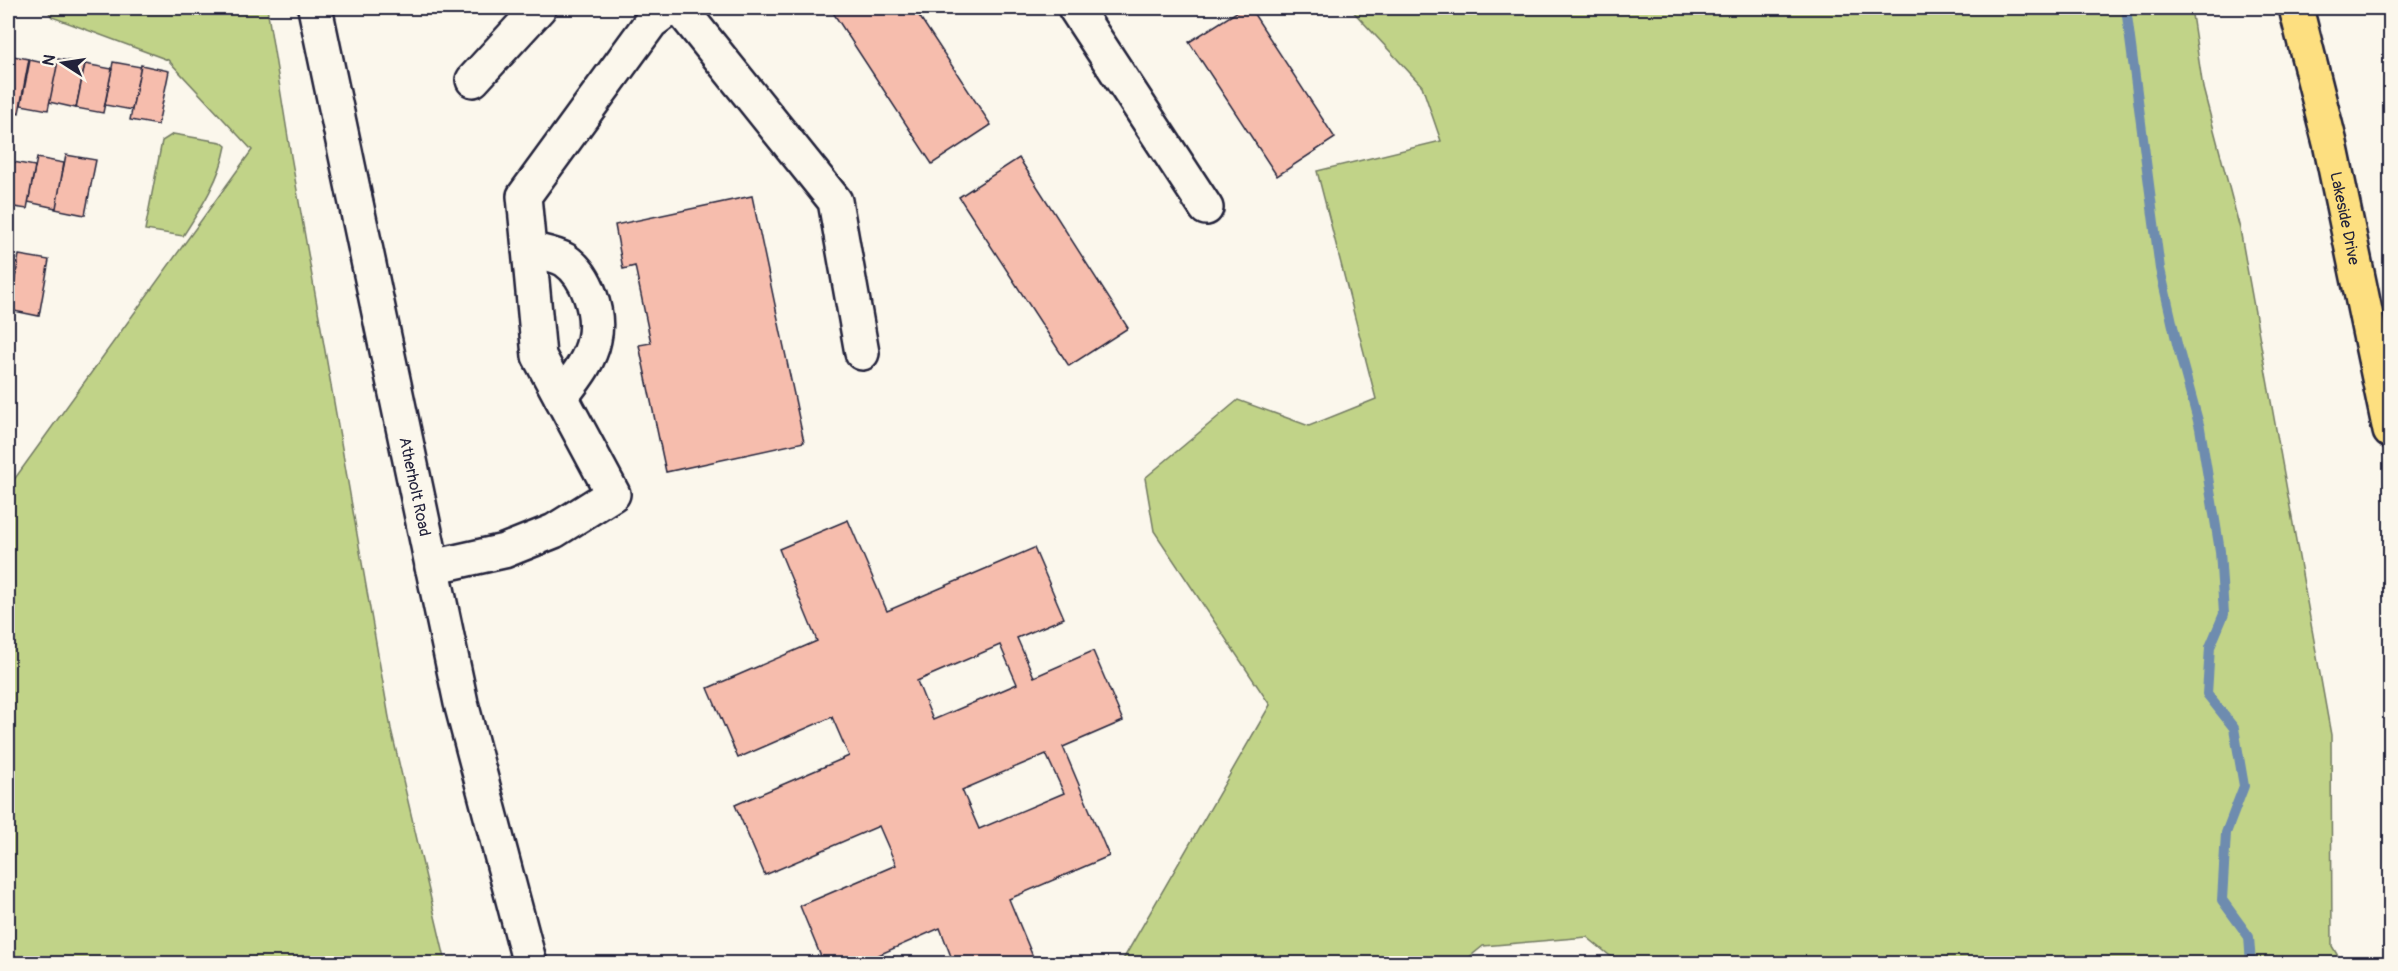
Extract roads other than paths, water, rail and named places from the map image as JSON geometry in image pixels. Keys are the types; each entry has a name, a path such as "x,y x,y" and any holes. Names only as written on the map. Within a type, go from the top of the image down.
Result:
{"main road":[{"name":"Lakeside Drive","path":"2296,8 2330,144 2391,431"}],"street":[{"name":"Atherholt Road","path":"315,8 461,703 530,963"},
{"path":"473,80 539,8"},
{"path":"432,567 504,551 554,531 613,494 539,356 524,196 651,22 670,8"},
{"path":"680,8 836,201 862,353"},
{"path":"1075,8 1206,208"},
{"path":"529,249 564,260 584,281 595,309 594,340 580,372 561,397"}],"waterway":[{"path":"2126,8 2160,269 2177,344 2200,428 2220,551 2224,614 2210,647 2207,694 2234,728 2244,786 2226,833 2222,900 2249,937 2251,964"}]}
